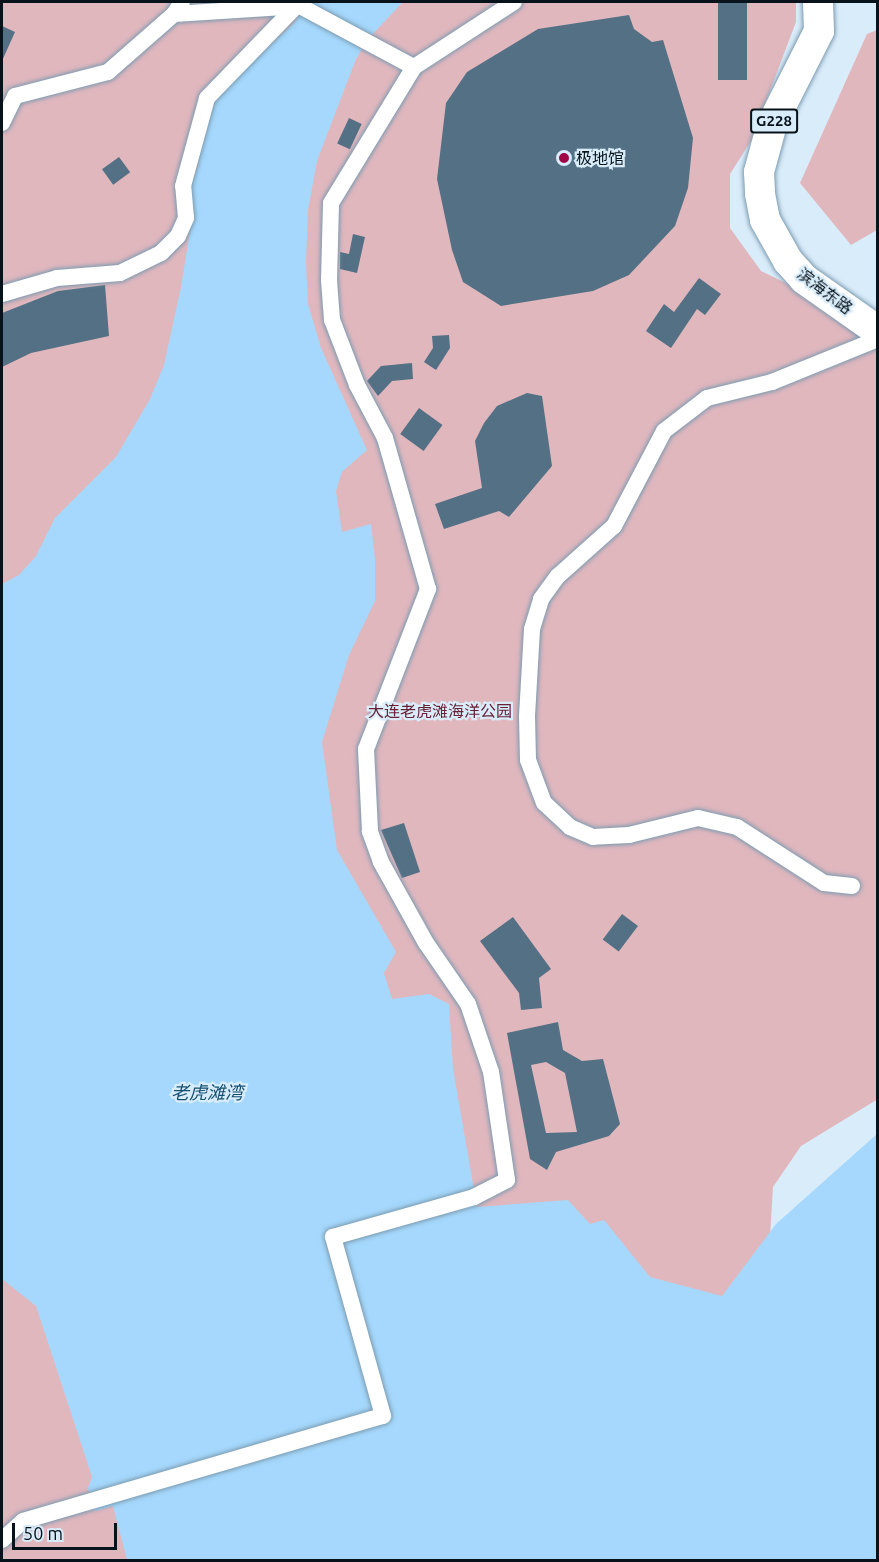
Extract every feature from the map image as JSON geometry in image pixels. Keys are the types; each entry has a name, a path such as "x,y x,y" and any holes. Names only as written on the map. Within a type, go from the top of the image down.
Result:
{"highway":[{"name":"滨海东路","path":"818,2 819,31 772,124 759,172 765,220 778,245 804,279 878,331"},
{"name":"滨海东路","path":"778,245 878,310"}],"street":[{"path":"2,1540 23,1521 383,1416 333,1237 474,1197 507,1180 491,1072 468,1004 381,862 370,831 366,749 428,589 385,438 357,385 332,320 330,280 331,202 414,67 514,2"},
{"path":"2,123 15,96 108,72 178,8 298,6 368,46 414,67"},
{"path":"2,294 57,278 120,273 161,253 178,236 186,218 183,186 207,98 298,6"},
{"path":"852,886 824,883 737,827 698,818 628,835 593,837 570,827 544,803 528,760 527,716 532,629 541,599 625,512 664,431 707,398 772,382 878,339"}],"green space":[{"name":"大连老虎滩海洋公园","path":"2,2 796,2 796,22 751,141 730,174 730,228 761,271 836,307 877,340 878,1099 801,1146 773,1187 751,1560 2,1560"},
{"path":"877,30 877,230 851,245 800,183 867,34"}],"water":[{"name":"老虎滩湾","path":"306,2 403,2 369,38 356,59 317,161 308,210 306,263 308,304 321,348 367,450 342,472 336,491 342,532 371,524 375,559 375,601 349,655 322,742 337,850 396,952 384,973 392,999 429,994 449,1004 453,1069 477,1207 568,1200 590,1224 604,1220 650,1277 722,1296 776,1224 877,1134 877,1560 127,1560 113,1506 95,1511 88,1488 92,1477 36,1306 2,1279 2,584 19,575 36,556 55,518 116,457 150,399 164,365 181,287 192,219 189,189 198,166 205,119 223,90 296,21"}],"building":[{"path":"718,2 747,2 747,80 718,80"},
{"name":"极地馆","path":"629,15 634,29 652,42 663,40 693,138 688,188 675,226 629,275 593,291 501,306 463,282 452,250 437,179 446,103 467,72 538,29"},
{"path":"2,26 15,32 2,61"},
{"path":"349,118 362,124 350,149 337,143"},
{"path":"119,157 130,172 113,185 102,169"},
{"path":"353,234 365,237 357,273 340,269 340,252 349,254"},
{"path":"699,278 721,294 705,315 697,309 671,348 646,331 664,304 674,312"},
{"path":"105,285 109,336 31,353 2,367 2,313 58,291"},
{"path":"449,335 450,348 436,370 424,362 433,348 432,336"},
{"path":"412,363 413,379 392,381 378,396 367,381 381,366"},
{"path":"527,393 542,396 552,466 509,517 499,511 444,529 435,504 482,488 475,441 484,423 497,406"},
{"path":"419,408 442,425 424,451 400,434"},
{"path":"404,823 420,872 402,878 381,830"},
{"path":"622,914 638,926 619,952 603,940"},
{"path":"513,917 551,969 539,978 542,1008 521,1010 519,993 480,941"},
{"path":"558,1022 563,1050 582,1061 603,1059 620,1124 609,1136 556,1152 547,1170 530,1159 507,1033","holes":["546,1062 565,1073 577,1132 546,1133 531,1065"]}],"place":[{"name":"极地馆","path":"564,158"}]}
